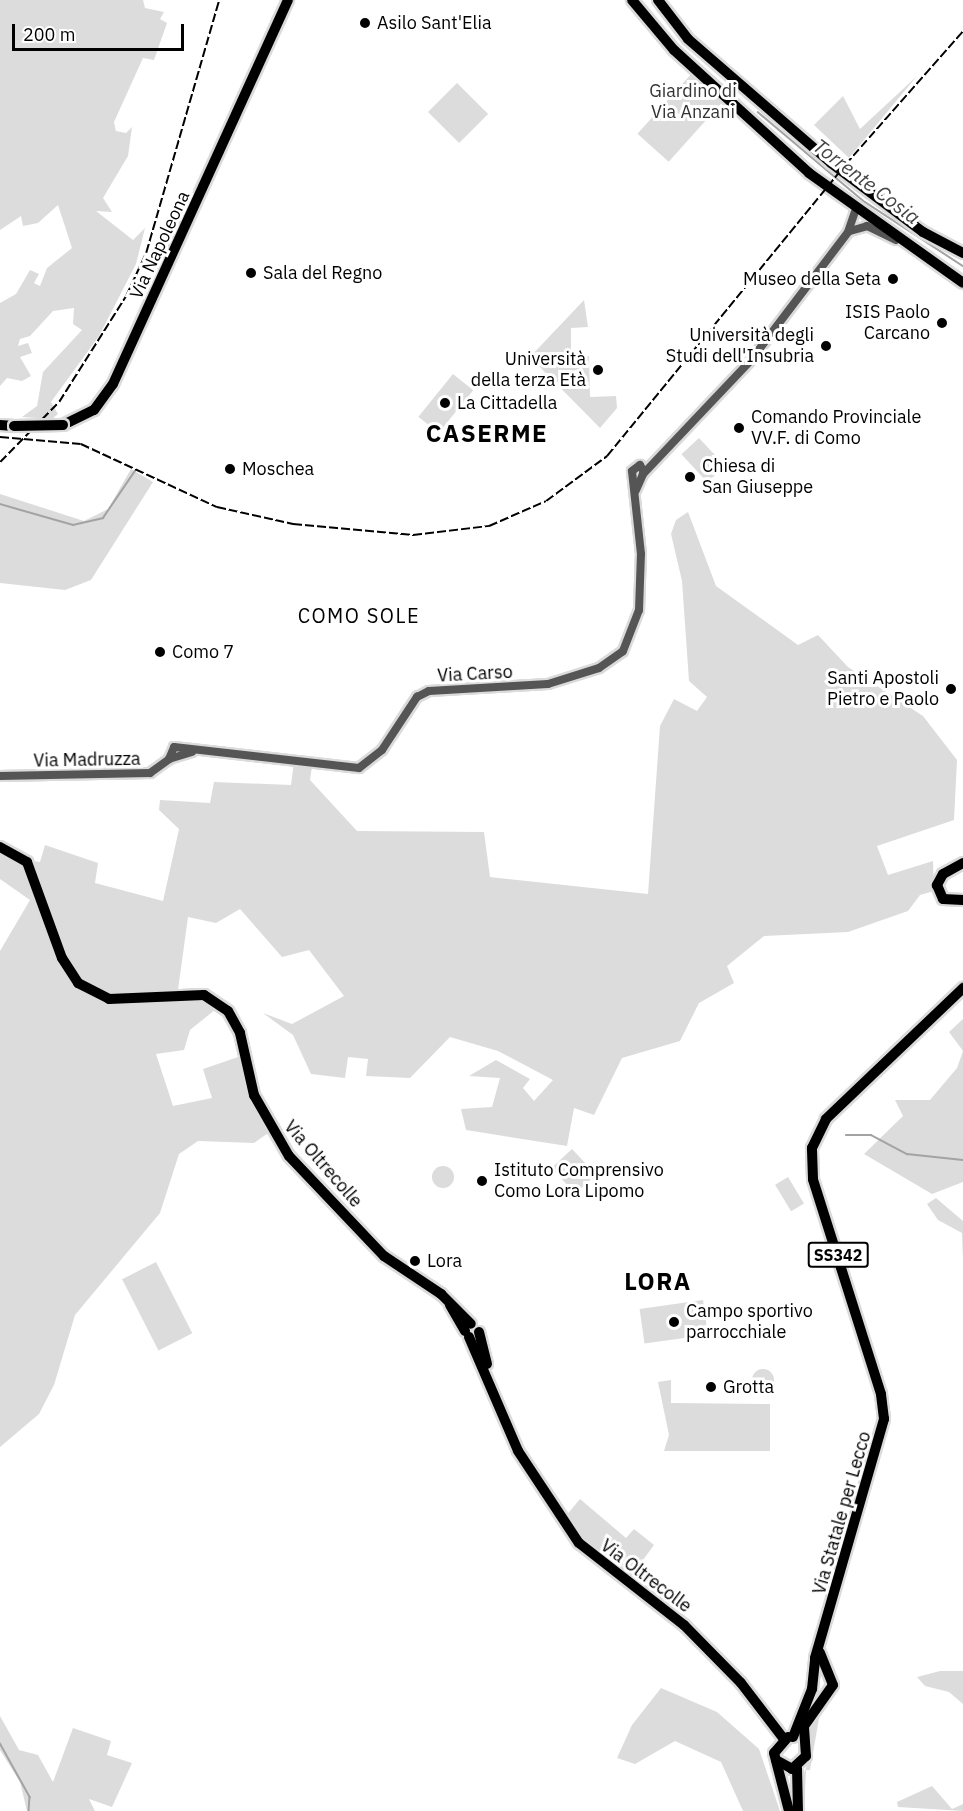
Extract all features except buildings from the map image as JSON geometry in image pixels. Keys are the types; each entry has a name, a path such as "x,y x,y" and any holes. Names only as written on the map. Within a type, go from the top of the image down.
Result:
{"main road":[{"name":"Via Napoleona","path":"0,425 63,425 94,410 113,384 288,0"},
{"path":"632,0 674,50 747,117 856,209 963,283"},
{"path":"658,0 688,39 863,188 963,253"},
{"name":"Via Oltrecolle","path":"0,848 27,862 62,958 78,983 109,999 204,995 228,1011 240,1033 254,1095 289,1156 384,1256 447,1300 471,1331 518,1451 579,1543 667,1609 752,1697 784,1740"},
{"path":"963,863 943,874 937,885 944,899 963,900"},
{"name":"Via Statale per Lecco","path":"820,1676 820,1650 881,1438 884,1408 813,1179 812,1148 826,1119 963,988"},
{"path":"789,1811 776,1760 784,1740 820,1676 833,1685 823,1696 804,1726 806,1756 797,1768 798,1811"},
{"path":"812,1689 823,1696"},
{"path":"784,1740 806,1746"},
{"path":"776,1760 784,1768 797,1768"}],"street":[{"path":"639,476 715,402 849,232 856,209"},
{"path":"849,232 867,226 908,247"},
{"name":"Via Carso","path":"179,753 194,752 359,768 382,750 417,697 429,691 548,684 599,668 622,651 639,610 636,489 640,465 652,462"},
{"name":"Via Madruzza","path":"0,776 150,773 179,753"}],"green space":[{"path":"0,0 143,0 145,8 164,12 160,19 167,23 154,60 143,58 114,122 116,131 126,133 132,127 128,156 103,198 112,212 96,211 133,240 145,228 136,264 99,336 51,402 58,414 52,419 22,417 37,406 43,372 82,330 73,324 74,308 53,311 30,336 20,339 18,346 28,343 32,353 20,357 31,376 22,381 7,378 0,386 0,303 16,294 30,270 39,274 34,283 40,286 47,268 72,248 58,205 38,223 23,226 21,216 0,230"},
{"name":"Giardino di Via Anzani","path":"693,72 724,100 669,162 637,134"},
{"path":"917,76 849,158 814,125 843,96 860,129"},
{"path":"457,83 488,114 459,143 428,112"},
{"path":"584,300 588,327 571,328 571,356 589,356 590,397 616,396 617,408 600,428 530,357"},
{"name":"La Cittadella","path":"453,374 473,390 439,433 418,417"},
{"path":"699,438 725,466 707,482 681,454"},
{"path":"131,469 153,482 91,580 65,590 0,583 0,494 84,521 108,509"},
{"path":"688,512 716,586 798,645 818,635 848,667 923,716 957,760 954,820 877,846 888,875 933,861 934,891 920,895 908,911 848,932 764,936 727,966 734,983 699,1003 680,1041 622,1058 594,1115 574,1108 567,1146 466,1130 461,1109 492,1107 500,1078 469,1076 496,1060 530,1079 523,1088 534,1101 553,1080 498,1051 450,1037 410,1078 366,1076 368,1059 348,1057 345,1078 311,1074 293,1035 263,1013 292,1024 344,996 309,950 282,957 240,909 216,923 188,917 178,990 197,991 221,1005 190,1030 184,1050 156,1054 173,1106 212,1098 203,1069 244,1055 271,1131 254,1143 198,1141 179,1154 160,1213 75,1315 54,1385 39,1414 0,1447 0,951 30,900 0,879 0,856 40,862 45,845 98,863 95,883 163,901 179,829 159,810 160,800 210,803 214,782 291,785 294,762 312,767 310,780 357,831 484,832 490,877 648,894 660,726 674,699 697,711 707,697 689,681 682,581 671,534 676,520"},
{"path":"963,1019 963,1051 949,1032"},
{"path":"963,1051 963,1182 932,1194 864,1154 903,1116 895,1100 930,1100 957,1068"},
{"path":"572,1149 596,1175 575,1194 552,1168"},
{"path":"443,1166 451,1169 454,1177 451,1185 443,1188 435,1185 432,1177 435,1169"},
{"path":"788,1177 804,1204 791,1211 775,1185"},
{"path":"936,1198 963,1221 963,1261 962,1233 938,1220 927,1204"},
{"path":"156,1262 192,1333 158,1351 122,1279"},
{"name":"Campo sportivo parrocchiale","path":"703,1300 708,1335 644,1344 640,1309"},
{"path":"763,1369 771,1372 774,1380 771,1388 763,1391 755,1388 752,1380 755,1372"},
{"path":"671,1380 671,1403 770,1404 770,1451 664,1451 669,1435 658,1382"},
{"path":"580,1499 626,1538 634,1529 654,1545 632,1575 579,1535 565,1517"},
{"path":"940,1671 963,1671 963,1704 949,1692 925,1686 917,1677"},
{"path":"661,1688 717,1712 759,1749 780,1811 743,1811 721,1762 675,1741 635,1764 617,1758 632,1725"},
{"path":"821,1707 810,1770 806,1770 804,1811 801,1781 811,1755 806,1732"},
{"path":"0,1716 19,1750 38,1755 53,1782 73,1728 111,1741 107,1755 132,1763 112,1807 89,1799 95,1811 27,1811 20,1782 0,1750"},
{"path":"932,1786 952,1809 963,1804 963,1811 898,1807 897,1802"}],"waterway":[{"name":"Torrente Cosia","path":"758,112 865,202 963,266"},
{"path":"0,504 73,525 103,518 135,471"},
{"path":"846,1135 871,1135 907,1154 963,1160"},
{"path":"0,1743 30,1797 29,1811"}],"railway":[{"path":"0,462 59,402 126,296 146,253 219,0"},
{"path":"0,437 81,444 217,507 293,524 413,535 489,526 546,501 607,456 845,165 963,31"}],"place":[{"name":"Asilo Sant'Elia","path":"365,23"},
{"name":"Sala del Regno","path":"251,273"},
{"name":"Museo della Seta","path":"893,279"},
{"name":"ISIS Paolo Carcano","path":"942,323"},
{"name":"Università degli Studi dell'Insubria","path":"826,346"},
{"name":"Università della terza Età","path":"598,370"},
{"name":"La Cittadella","path":"445,403"},
{"name":"Comando Provinciale VV.F. di Como","path":"739,428"},
{"name":"Moschea","path":"230,469"},
{"name":"Chiesa di San Giuseppe","path":"690,477"},
{"name":"Como 7","path":"160,652"},
{"name":"Santi Apostoli Pietro e Paolo","path":"951,689"},
{"name":"Istituto Comprensivo Como Lora Lipomo","path":"482,1181"},
{"name":"Lora","path":"415,1261"},
{"name":"Campo sportivo parrocchiale","path":"674,1322"},
{"name":"Grotta","path":"711,1387"}],"district":[{"name":"CASERME","path":"487,434"},
{"name":"COMO SOLE","path":"359,615"},
{"name":"LORA","path":"658,1282"}]}
